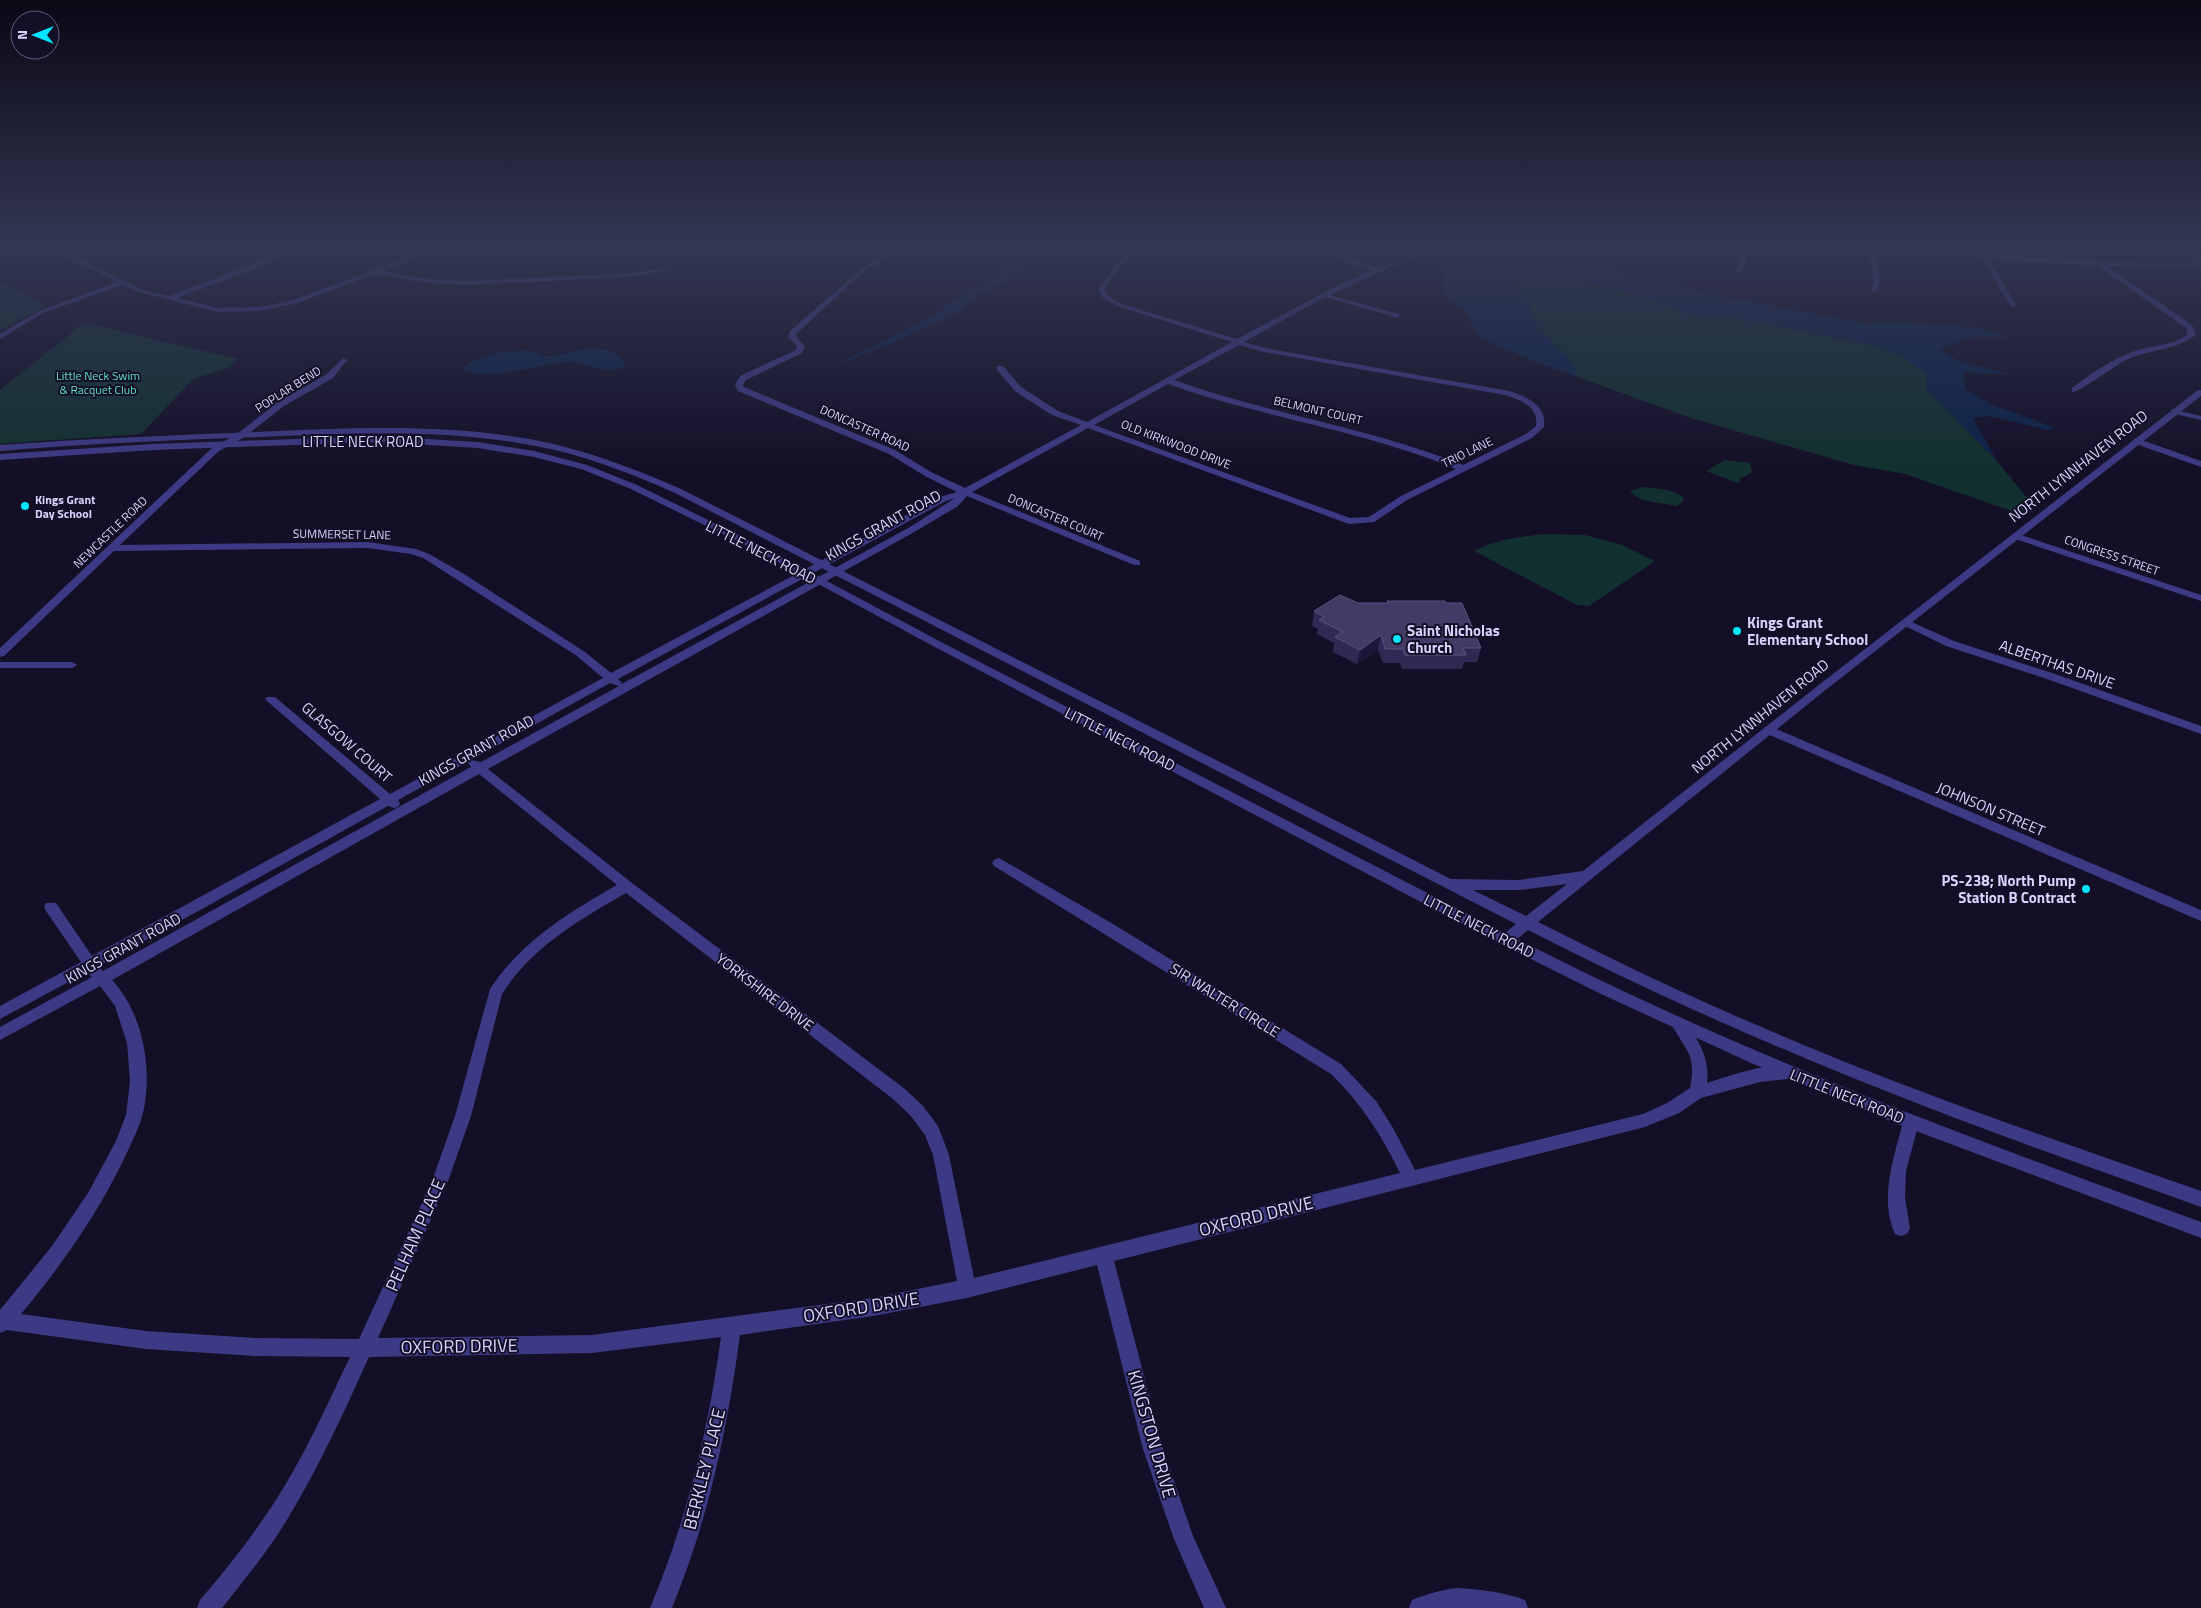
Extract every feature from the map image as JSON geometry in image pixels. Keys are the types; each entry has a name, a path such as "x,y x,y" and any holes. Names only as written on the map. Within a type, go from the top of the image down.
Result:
{"street":[{"path":"0,337 26,321"},
{"name":"DONCASTER ROAD","path":"806,321 793,333 792,337 801,346 799,351 748,375 740,381 739,385 744,391 892,452 928,474 965,492"},
{"path":"1171,321 1239,342"},
{"name":"KINGS GRANT ROAD","path":"0,1013 820,564 943,499 965,492 1277,321"},
{"path":"2075,390 2091,377 2129,356 2184,340 2192,334 2189,327 2181,321"},
{"name":"TRIO LANE","path":"1239,342 1276,353 1506,393 1524,400 1541,415 1540,427 1529,436 1404,498 1371,520 1357,522"},
{"name":"POPLAR BEND","path":"242,435 281,404 330,376 342,360"},
{"name":"OLD KIRKWOOD DRIVE","path":"1000,368 1005,371 1011,382 1029,398 1055,413 1349,522 1357,522"},
{"name":"BELMONT COURT","path":"1168,381 1243,405 1386,440 1430,454 1462,468"},
{"name":"NORTH LYNNHAVEN ROAD","path":"1506,940 1905,622 2174,411 2201,392"},
{"path":"2174,411 2201,418"},
{"name":"LITTLE NECK ROAD","path":"0,448 242,435 415,431 489,436 536,443 601,460 649,478 1526,924 1719,1015 1851,1071 1996,1126 2201,1199"},
{"name":"NEWCASTLE ROAD","path":"0,654 183,479 223,444 242,435"},
{"name":"LITTLE NECK ROAD","path":"0,457 223,444 344,440 418,440 478,445 534,454 584,467 634,487 764,551 803,574 1557,966 1790,1073 1911,1122 2201,1230"},
{"path":"2136,441 2201,464"},
{"name":"KINGS GRANT ROAD","path":"0,1034 480,768 622,687 955,504 965,492"},
{"name":"DONCASTER COURT","path":"965,492 1137,564"},
{"name":"CONGRESS STREET","path":"2015,536 2201,598"},
{"name":"SUMMERSET LANE","path":"111,548 368,545 413,551 426,556 468,581 581,654 622,687"},
{"name":"ALBERTHAS DRIVE","path":"1905,622 1928,634 1964,648 2030,669 2201,730"},
{"path":"0,665 72,665"},
{"name":"GLASGOW COURT","path":"271,699 402,810"},
{"name":"JOHNSON STREET","path":"1769,730 2201,916"},
{"name":"YORKSHIRE DRIVE","path":"467,757 627,886 899,1094 918,1111 932,1131 941,1155 967,1289"},
{"name":"SIR WALTER CIRCLE","path":"999,863 1336,1069 1355,1086 1368,1102 1392,1137 1411,1178"},
{"path":"1444,882 1505,887 1539,884 1587,875"},
{"name":"PELHAM PLACE","path":"208,1608 244,1564 280,1512 320,1441 409,1253 440,1181 463,1116 495,993 504,976 540,942 574,918 627,886"},
{"path":"1,1322 38,1279 83,1214 120,1146 134,1113 138,1078 136,1047 122,1004 113,990 89,964 51,906"},
{"path":"1678,1023 1692,1041 1702,1066 1697,1092"},
{"name":"OXFORD DRIVE","path":"1,1322 146,1340 255,1347 364,1348 592,1344 732,1327 873,1307 967,1289 1645,1120 1673,1108 1697,1092 1760,1075 1790,1073"},
{"path":"1901,1228 1897,1198 1898,1171 1911,1122"},
{"name":"KINGSTON DRIVE","path":"1103,1254 1153,1449 1184,1539 1214,1608"},
{"name":"BERKLEY PLACE","path":"661,1608 671,1585 698,1501 718,1424 732,1327"},
{"path":"1420,1608 1438,1600 1464,1598 1517,1608"}],"green space":[{"path":"0,321 18,321 0,330"},
{"path":"1536,321 1751,321 1866,344 1901,356 1926,374 1926,389 1997,461 2032,504 2020,514 1905,474 1854,465 1691,418 1575,376 1575,365 1538,327"},
{"name":"Little Neck Swim & Racquet Club","path":"84,323 238,359 228,368 193,379 141,434 0,444 0,390"},
{"path":"1725,460 1750,463 1752,472 1737,483 1706,471"},
{"path":"1644,487 1668,490 1684,497 1677,506 1645,500 1630,491"},
{"path":"1544,534 1585,535 1622,545 1655,561 1589,606 1577,605 1474,551 1499,541"}],"water":[{"path":"921,321 941,321 850,361 840,361 884,341"},
{"path":"1470,321 1536,321 1538,327 1575,365 1575,376 1540,364 1478,337"},
{"path":"1751,321 1851,321 1861,323 1898,322 1953,325 1986,330 2008,337 1973,337 1939,349 1961,362 2013,375 1964,372 1965,389 1993,405 2056,428 2047,430 1990,416 1973,418 1997,461 1926,389 1926,374 1901,356 1866,344"},
{"path":"588,348 605,349 615,353 620,356 625,366 618,369 605,370 569,362 500,373 473,373 462,370 477,360 501,352 526,351 536,352 542,356 551,356"}],"building":[{"name":"Saint Nicholas Church","path":"1340,595 1358,603 1445,601 1446,603 1462,603 1481,648 1463,648 1466,655 1405,655 1403,649 1385,649 1381,635 1360,650 1335,637 1343,632 1319,620 1324,617 1314,611"}],"place":[{"name":"Kings Grant Day School","path":"25,506"},
{"name":"Kings Grant Elementary School","path":"1737,631"},
{"name":"Saint Nicholas Church","path":"1397,639"},
{"name":"PS-238; North Pump Station B Contract","path":"2086,889"}]}
